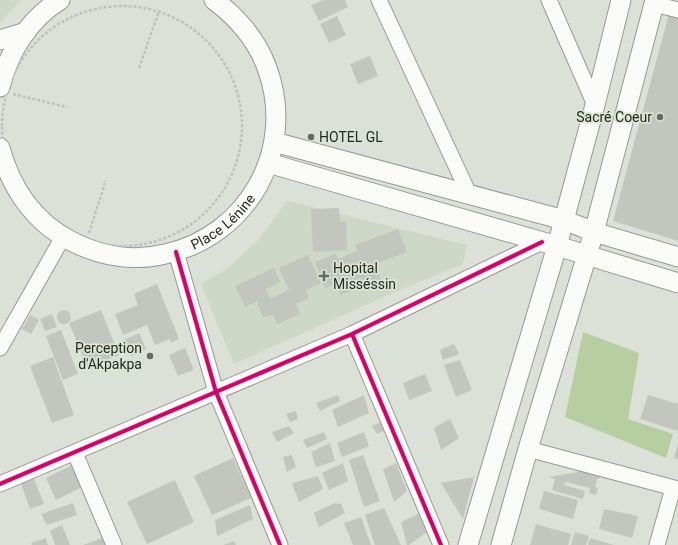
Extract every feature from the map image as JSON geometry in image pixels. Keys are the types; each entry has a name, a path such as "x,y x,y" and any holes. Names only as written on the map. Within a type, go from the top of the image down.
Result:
{"main road":[{"path":"3,90 4,73 13,52 26,32 43,13 60,0"},
{"name":"Place Lénine","path":"0,148 8,174 22,198 41,220 63,237 80,246 99,253 118,257 137,258 157,256 176,252 201,242 224,227 234,218 251,197 264,173 274,142 276,110 275,95 267,67 254,41 236,19 214,0"},
{"path":"468,545 550,244 564,220 595,106 621,0"},
{"path":"502,545 528,449 594,232 655,2"},
{"path":"0,40 26,32"},
{"path":"274,142 564,220 594,232 678,257"},
{"path":"268,163 678,282"}],"street":[{"path":"379,0 469,194"},
{"path":"549,0 595,106"},
{"path":"655,2 678,10"},
{"path":"0,348 63,237"},
{"path":"0,484 352,334 550,244"},
{"path":"176,252 216,392 280,545"},
{"path":"352,334 440,545"},
{"path":"528,449 675,488 657,545"},
{"path":"75,453 114,545"}],"path":[{"path":"119,5 135,6 158,11 182,21 195,30 208,41 227,67 234,82 242,114 240,147 236,163 222,193 212,206 187,227 173,235 142,245 125,247 109,246 86,241 62,231 49,222 26,199 17,185 5,154 2,122 3,90 32,46 44,35 71,17 102,7 119,5"},
{"path":"139,68 158,11"},
{"path":"3,90 67,108"},
{"path":"86,241 106,180"}],"shaded area":[{"path":"0,0 21,0 0,23"},
{"name":"Hopital Misséssin","path":"287,201 467,245 463,264 395,292 234,364 201,284 228,268 259,239"}],"green space":[{"path":"583,332 639,353 628,419 673,434 666,458 565,417"}],"building":[{"path":"323,0 345,0 348,7 319,21 311,5"},
{"name":"Sacré Coeur","path":"670,10 678,12 678,241 613,221"},
{"path":"337,16 346,35 329,43 320,24"},
{"path":"370,56 378,76 358,84 350,64"},
{"path":"339,208 340,222 346,221 347,250 313,252 311,209"},
{"path":"398,229 407,252 375,264 381,280 340,295 336,284 325,288 315,262 336,254 338,259 357,251 355,245"},
{"name":"Hopital Misséssin","path":"308,255 321,283 306,290 309,298 296,304 300,314 277,324 273,315 263,317 257,301 245,307 235,286 274,268 280,282 266,289 270,299 289,290 279,268"},
{"path":"157,284 179,339 171,343 170,339 155,345 147,325 123,335 115,314 138,305 134,294"},
{"path":"64,310 69,312 71,317 69,322 64,324 59,322 57,317 59,312"},
{"path":"101,310 119,355 88,368 69,323"},
{"path":"52,314 57,327 45,331 40,319"},
{"path":"30,315 39,320 31,334 22,329"},
{"path":"61,330 78,374 63,380 46,336"},
{"path":"139,333 146,349 131,356 124,340"},
{"path":"454,344 459,354 443,360 440,350"},
{"path":"185,348 194,370 178,376 169,355"},
{"path":"53,357 74,415 52,423 30,366"},
{"path":"460,360 472,390 456,397 444,365"},
{"path":"425,374 432,391 409,400 403,383"},
{"path":"338,395 340,401 320,411 316,403"},
{"path":"364,395 369,413 338,427 332,410"},
{"path":"648,395 678,404 678,431 640,419"},
{"path":"296,411 298,419 290,422 286,414"},
{"path":"450,419 459,438 441,450 434,428"},
{"path":"381,422 384,431 377,434 372,426"},
{"path":"289,426 294,433 277,442 272,432"},
{"path":"324,432 327,439 307,448 303,440"},
{"path":"364,432 369,446 342,457 337,443"},
{"path":"330,443 335,461 316,467 311,452"},
{"path":"678,443 678,459 674,458"},
{"path":"292,455 296,467 287,472 283,457"},
{"path":"363,455 380,501 364,507 349,460"},
{"path":"233,458 251,498 212,515 194,476"},
{"path":"343,463 348,481 329,490 322,473"},
{"path":"396,463 407,491 394,502 383,469"},
{"path":"72,465 82,487 56,500 46,478"},
{"path":"602,468 595,487 598,488 596,495 589,493 590,488 565,482 564,485 585,491 583,499 552,490 555,479 549,477"},
{"path":"33,476 44,504 30,509 20,481"},
{"path":"318,476 323,489 299,502 292,483"},
{"path":"474,477 463,519 441,483"},
{"path":"175,480 194,522 147,544 127,502"},
{"path":"544,491 578,500 573,519 539,509"},
{"path":"73,503 77,515 47,525 41,514"},
{"path":"335,503 341,504 345,513 319,527 314,513"},
{"path":"250,505 253,519 217,536 215,520"},
{"path":"384,508 401,545 375,545 365,515"},
{"path":"604,509 638,516 632,538 599,529"},
{"path":"420,513 427,532 407,545 401,522"},
{"path":"361,517 371,545 353,545 344,523"},
{"path":"536,524 571,534 568,545 530,545"},
{"path":"62,525 70,545 55,545 50,531"},
{"path":"575,532 589,536 586,545 571,545"},
{"path":"46,538 48,545 32,545 31,543"},
{"path":"102,538 105,545 83,545"},
{"path":"590,538 614,545 588,545"},
{"path":"234,541 236,545 223,545"}],"cycle path":[{"path":"0,484 352,334 542,242"},
{"path":"176,252 216,392 280,545"},
{"path":"352,334 441,545"}],"place":[{"name":"Sacré Coeur","path":"660,117"},
{"name":"HOTEL GL","path":"311,137"},
{"name":"Hopital Misséssin","path":"324,276"},
{"name":"Perception d'Akpakpa","path":"150,356"}]}
